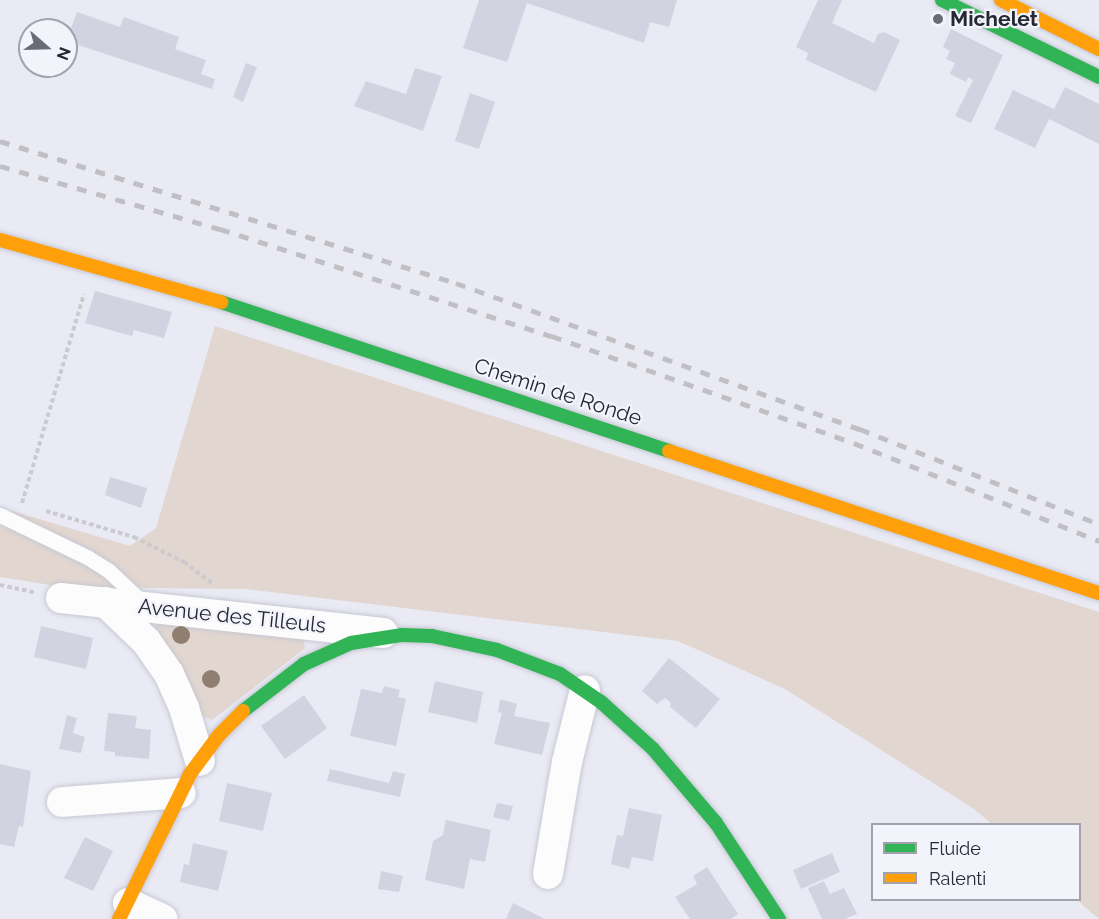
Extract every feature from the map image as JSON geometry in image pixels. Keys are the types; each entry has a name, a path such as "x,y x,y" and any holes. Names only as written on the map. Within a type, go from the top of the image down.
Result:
{"street":[{"path":"942,0 1099,77"},
{"path":"1001,0 1099,49"},
{"name":"Chemin de Ronde","path":"0,240 93,265 301,328 1099,593"},
{"name":"Avenue des Tilleuls","path":"61,598 402,635"},
{"path":"105,602 146,641 169,674 184,708 200,761"},
{"path":"162,919 124,911 181,793 219,735 257,698 304,664 351,644 402,635 443,638 498,650 560,674 585,690 653,749 683,784 744,861 779,919"},
{"path":"548,874 573,729 585,690"},
{"path":"62,802 181,793"}],"lane":[{"path":"0,515 87,557 122,582 146,607"}],"path":[{"path":"93,265 22,504 134,537 160,548 207,578 249,618"}],"shaded area":[{"path":"215,326 1099,612 1099,919 1078,901 1081,901 1081,823 991,823 974,809 785,689 678,641 246,589 63,587 0,577 0,526 6,529 12,511 130,546 156,528"},
{"path":"158,623 303,637 305,648 212,720 201,715 190,683 154,630"}],"building":[{"path":"479,0 677,0 669,27 650,22 644,43 527,3 507,62 463,48"},
{"path":"818,0 842,0 832,23 874,43 878,34 884,32 900,40 876,92 806,60 808,53 796,47"},
{"path":"77,12 120,27 124,17 179,37 175,49 206,60 201,74 215,79 212,89 78,45 78,18 75,18"},
{"path":"951,29 1003,55 971,123 955,116 973,80 968,77 966,82 950,74 955,63 946,59 950,51 943,47"},
{"path":"246,63 257,67 243,102 233,97"},
{"path":"415,68 442,76 423,131 354,106 366,81 406,94"},
{"path":"1065,87 1099,104 1099,144 1049,119 1035,148 994,129 1013,90 1054,109"},
{"path":"470,93 495,102 479,149 455,141"},
{"path":"95,291 172,312 164,338 134,330 132,336 85,323"},
{"path":"110,477 147,488 141,508 105,495"},
{"path":"41,626 93,638 86,669 34,657"},
{"path":"669,658 720,699 696,728 670,707 671,703 665,698 657,704 642,691"},
{"path":"435,681 483,692 477,723 428,712"},
{"path":"384,686 400,690 398,697 406,699 396,746 350,736 361,689 382,693"},
{"path":"304,695 327,728 285,759 261,726"},
{"path":"500,699 517,704 514,716 550,723 542,755 494,744 502,713 498,712"},
{"path":"108,713 137,716 135,728 151,730 149,759 115,756 115,752 104,751"},
{"path":"67,715 77,718 73,733 85,737 81,753 59,749"},
{"path":"0,764 31,771 23,827 19,826 14,847 0,844"},
{"path":"330,769 389,783 393,771 405,774 400,797 327,781"},
{"path":"227,783 272,793 263,831 219,821"},
{"path":"497,803 513,806 509,821 493,817"},
{"path":"629,808 662,815 653,861 632,857 629,869 611,864 617,835 623,836"},
{"path":"446,820 491,830 485,862 470,859 464,889 425,880 433,841 443,835"},
{"path":"85,837 113,851 93,891 64,878"},
{"path":"193,843 228,851 218,891 180,882 184,864 189,865"},
{"path":"832,853 840,872 801,889 793,870"},
{"path":"707,867 738,914 731,919 690,919 675,897 697,884 693,876"},
{"path":"381,871 403,876 399,892 378,889"},
{"path":"824,881 830,894 844,888 857,914 845,919 822,919 808,888"},
{"path":"513,903 545,919 506,919"}],"railway":[{"path":"0,141 456,283 860,429 1099,524"},
{"path":"0,166 220,229 552,336 854,443 1099,541"}],"traffic: fast":[{"path":"942,0 1099,77"},
{"path":"221,302 669,451"},
{"path":"243,711 304,664 351,643 402,635 432,636 497,650 560,674 601,702 653,749 716,823 779,919"}],"traffic: slow":[{"path":"1001,0 1099,49"},
{"path":"0,240 221,302"},
{"path":"669,451 1099,593"},
{"path":"119,919 190,774 219,735 243,711"}],"place":[{"name":"Michelet","path":"938,19"}]}
